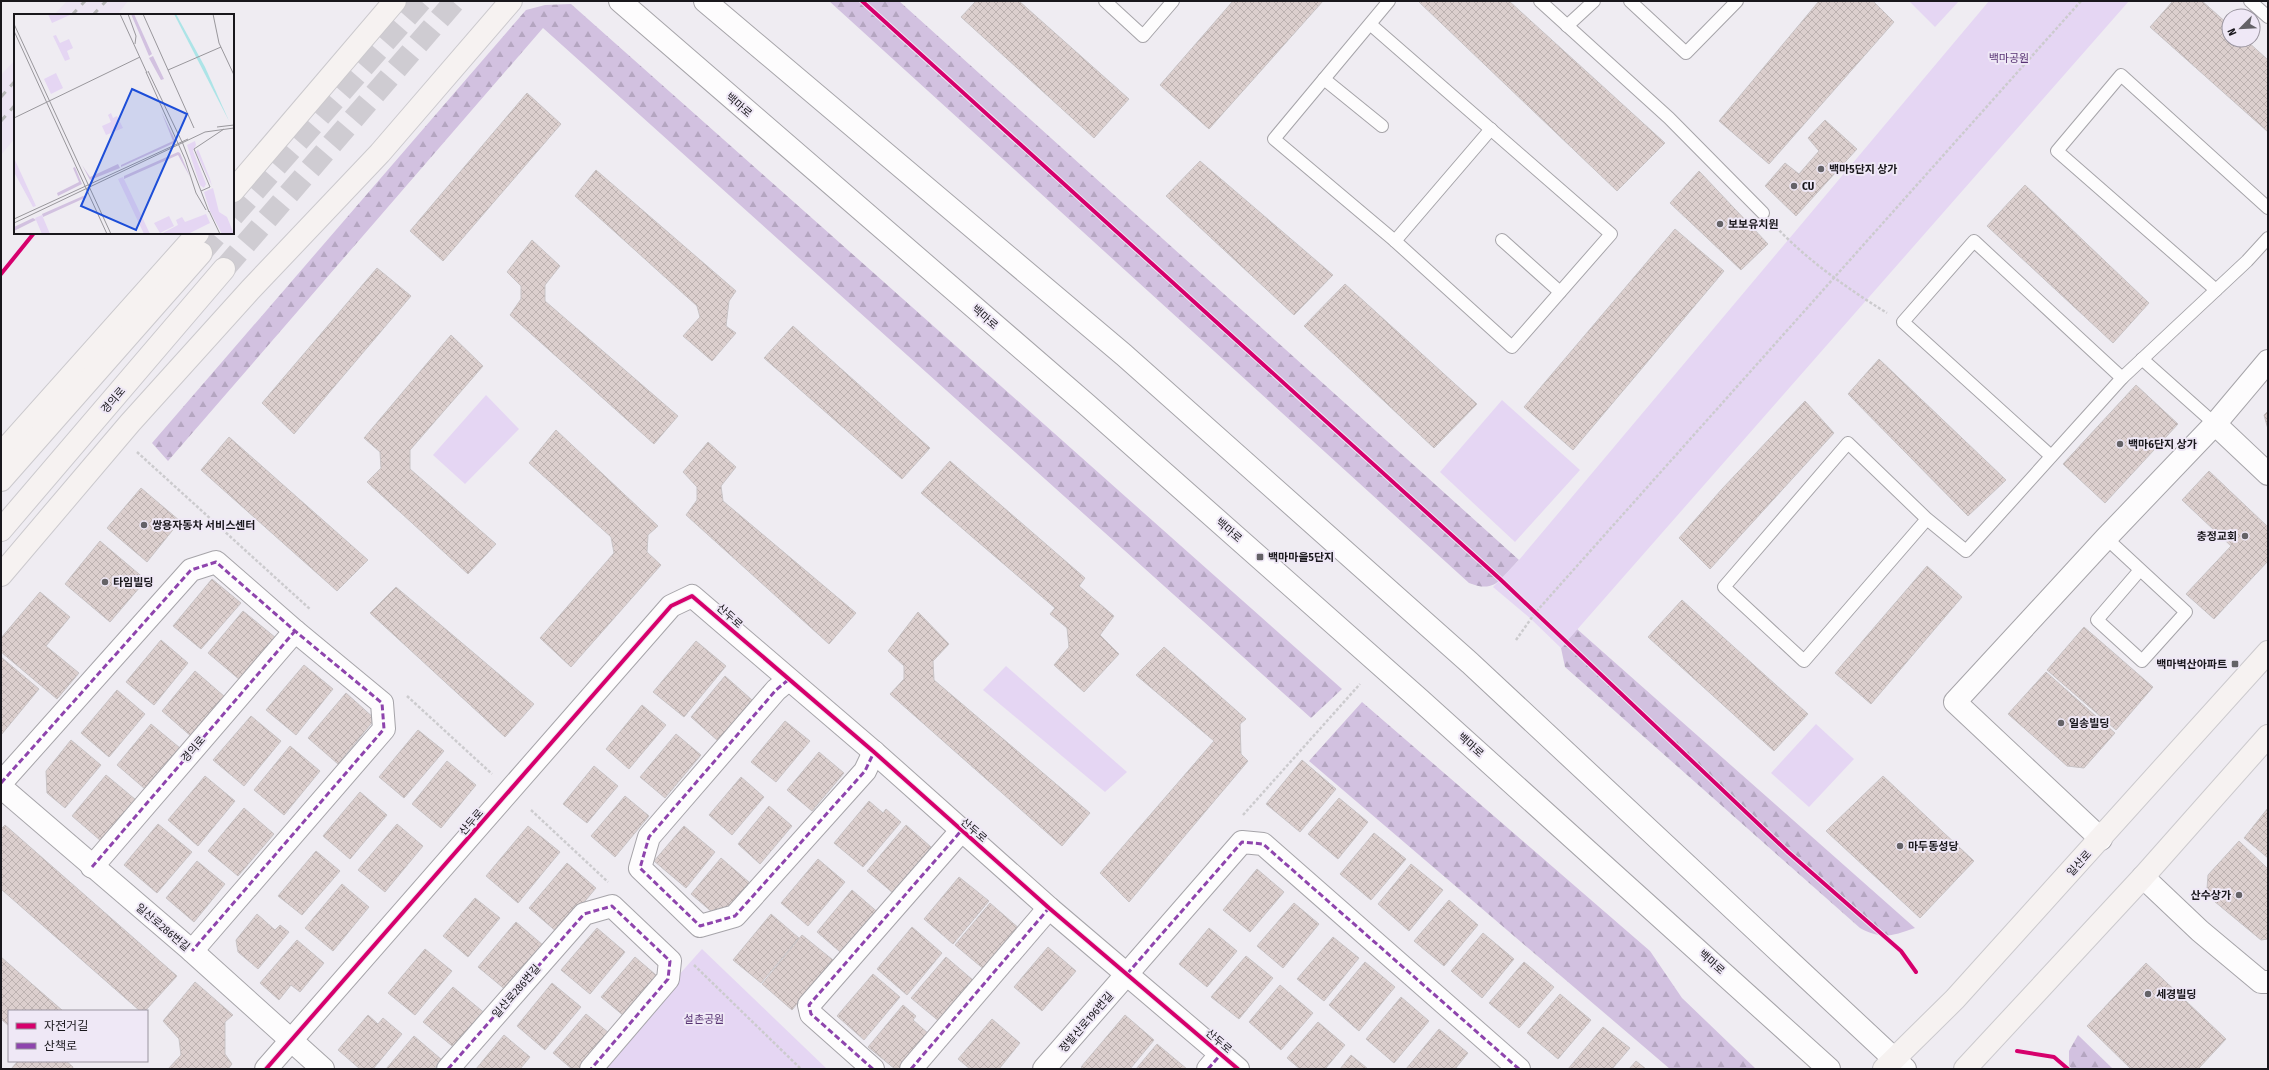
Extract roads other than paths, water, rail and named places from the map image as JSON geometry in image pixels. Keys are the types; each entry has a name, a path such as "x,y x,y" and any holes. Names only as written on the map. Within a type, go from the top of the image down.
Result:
{"main road":[{"path":"234,190 395,1"},
{"path":"1,575 130,423 250,290 380,153 511,1"},
{"path":"1,454 199,243"},
{"path":"1,480 199,243"},
{"name":"경의로","path":"1,530 224,269"},
{"name":"일산로","path":"1894,1065 2101,839 2268,652"},
{"path":"1965,1069 1994,1035 2143,877 2268,736"}],"street":[{"name":"백마로","path":"620,1 1086,404 1420,699 1829,1069"},
{"path":"705,1 1148,376 1470,663 1894,1065"},
{"path":"2101,839 1955,702 2106,538 2215,424 2268,361"},
{"path":"2215,424 2268,474"},
{"path":"1,783 191,570 216,562 295,631 382,703 384,729 192,952"},
{"name":"산두로","path":"266,1069 671,606 692,596 705,605 788,680 874,752 961,831 1127,974 1214,1062 1238,1069"},
{"name":"경의로","path":"92,867 295,631"},
{"path":"788,680 776,690 649,836 640,868 700,926 735,916 865,771 874,752"},
{"name":"일산로286번길","path":"1,787 192,952 323,1069"},
{"name":"산두로","path":"873,1069 811,1014 809,1005 961,831"},
{"path":"1127,974 1242,842 1263,844 1519,1069"},
{"path":"2143,877 2200,931 2261,982 2268,982"},
{"name":"일산로286번길","path":"448,1069 584,914 612,906 670,962 668,980 591,1069"},
{"path":"911,1069 1049,908"},
{"name":"정발산로196번길","path":"1044,1069 1127,974"}],"lane":[{"path":"1105,1 1143,36 1173,1"},
{"path":"1370,24 1611,234 1512,347 1395,240 1274,139 1389,1"},
{"path":"1540,1 1669,118 1763,213"},
{"path":"1567,26 1594,1"},
{"path":"1630,1 1686,53 1737,1"},
{"path":"2250,1 2268,17"},
{"path":"2216,290 2057,151 2121,75 2268,208"},
{"path":"1324,80 1382,126"},
{"path":"1395,240 1491,130"},
{"path":"1927,519 1804,661 1724,587 1848,443 1927,519 1966,551 2122,378 2216,290 2268,238"},
{"path":"1502,240 1560,292"},
{"path":"2051,456 1903,322 1974,241 2122,378"},
{"path":"2142,359 2215,424"},
{"path":"2106,538 2186,612 2142,661 2097,620 2140,570"}],"tunnel":[{"path":"234,215 421,1"},
{"path":"224,269 455,1"},
{"path":"201,253 217,234"}],"railway":[{"path":"73,14 85,1"},
{"path":"94,14 106,1"},
{"path":"1,97 14,82"},
{"path":"1,121 14,106"}],"place":[{"name":"백마5단지 상가","path":"1821,169"},
{"name":"CU","path":"1794,186"},
{"name":"보보유치원","path":"1720,224"},
{"name":"백마6단지 상가","path":"2120,444"},
{"name":"쌍용자동차 서비스센터","path":"144,525"},
{"name":"충정교회","path":"2245,536"},
{"name":"백마마을5단지","path":"1260,557"},
{"name":"타임빌딩","path":"105,582"},
{"name":"백마벽산아파트","path":"2235,664"},
{"name":"일송빌딩","path":"2061,723"},
{"name":"마두동성당","path":"1900,846"},
{"name":"산수상가","path":"2239,895"},
{"name":"세경빌딩","path":"2148,994"}],"park label":[{"name":"백마공원","path":"2009,58"},
{"name":"설촌공원","path":"704,1019"}]}
